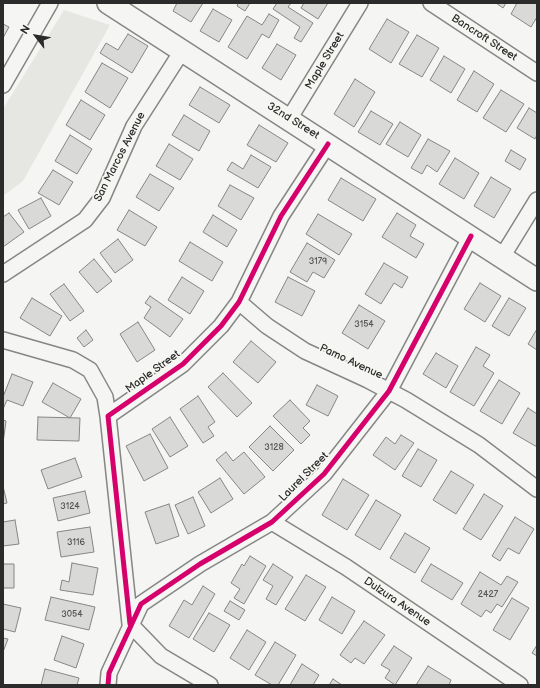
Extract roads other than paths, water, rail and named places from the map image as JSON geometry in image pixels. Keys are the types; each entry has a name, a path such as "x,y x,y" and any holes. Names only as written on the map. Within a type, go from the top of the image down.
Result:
{"street":[{"path":"3,85 50,3"},
{"name":"32nd Street","path":"108,3 537,280"},
{"name":"Maple Street","path":"289,119 360,3"},
{"name":"Bancroft Street","path":"431,3 537,73"},
{"name":"San Marcos Avenue","path":"3,274 85,220 102,198 134,126 182,51"},
{"name":"Maple Street","path":"108,416 183,364 221,326 239,302 281,216 328,144"},
{"path":"502,257 537,200"},
{"name":"Laurel Street","path":"108,685 109,673 130,624 141,604 200,564 272,522 324,474 389,391 471,236"},
{"name":"Pamo Avenue","path":"239,302 267,326 305,352 389,391 479,445 537,489"},
{"path":"3,340 72,360 90,370 105,397 108,416 130,624 161,656 210,685"},
{"name":"Dulzura Avenue","path":"272,522 346,567 520,685"}]}
